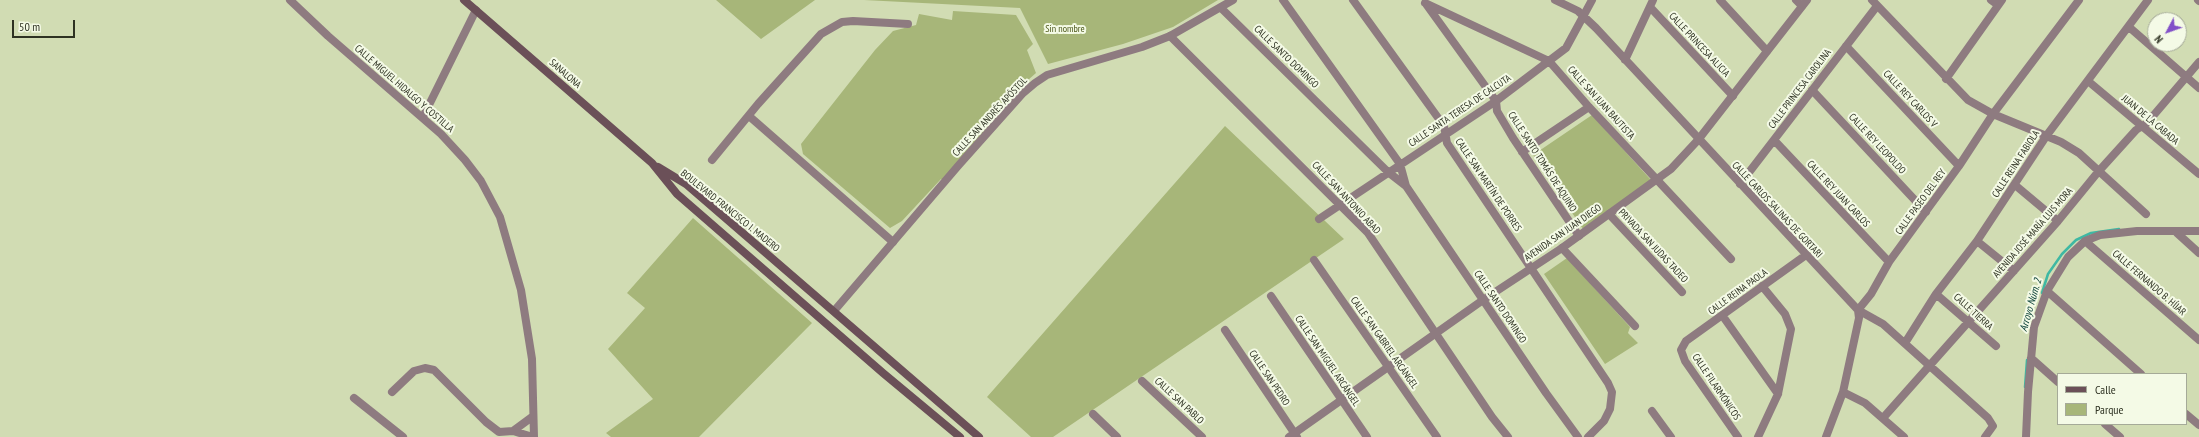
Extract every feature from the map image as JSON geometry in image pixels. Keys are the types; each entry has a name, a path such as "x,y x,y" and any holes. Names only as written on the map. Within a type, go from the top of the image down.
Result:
{"main road":[{"name":"SANALONA","path":"464,0 652,163"},
{"name":"BOULEVARD FRANCISCO I. MADERO","path":"652,163 686,184 979,437"},
{"name":"BOULEVARD FRANCISCO I. MADERO","path":"652,163 678,194 883,373 960,437"},
{"path":"740,248 749,238"}],"street":[{"name":"CALLE MIGUEL HIDALGO Y COSTILLA","path":"290,0 334,41 423,117 465,160 481,181 500,217 514,260 528,327 532,359 532,418 534,437"},
{"name":"CALLE SAN ANDRÉS APÓSTOL","path":"834,311 1002,116 1035,83 1047,75 1142,47 1170,36 1234,0"},
{"name":"CALLE SANTO DOMINGO","path":"1282,0 1400,164 1406,186"},
{"name":"CALLE SAN MARTÍN DE PORRES","path":"1353,0 1444,126 1447,143 1608,383 1612,392 1610,409 1604,421 1591,436"},
{"name":"CALLE CARLOS SALINAS DE GORTARI","path":"1555,0 1584,16 1858,310 1883,324 1905,342 1929,366 1988,418 1992,426 1985,437"},
{"name":"CALLE SANTA TERESA DE CALCUTA","path":"1319,219 1496,101 1549,61 1569,44 1592,0"},
{"path":"1720,0 1767,51"},
{"path":"1796,0 1804,3"},
{"name":"CALLE PASEO DEL REY","path":"1858,310 1870,294 1889,262 1959,166 1993,114 2078,0"},
{"name":"CALLE REINA FABIOLA","path":"1905,342 1936,294 1977,241 2047,135 2148,0"},
{"name":"CALLE SAN JUAN BAUTISTA","path":"1424,1 1549,61 1589,107 1731,259"},
{"name":"CALLE SANTO TOMÁS DE AQUINO","path":"1424,1 1496,101 1497,111 1522,152 1579,236"},
{"path":"1946,79 1997,2"},
{"name":"AVENIDA SAN JUAN DIEGO","path":"1294,436 1388,366 1483,300 1562,248 1671,169 1698,140 1804,3"},
{"path":"1874,3 1968,100 1993,114 2047,135 2079,153 2098,172 2146,214"},
{"name":"CALLE PRINCESA CAROLINA","path":"1740,184 1846,46 1874,3"},
{"path":"1625,60 1651,4"},
{"name":"CALLE PRINCESA ALICIA","path":"1651,4 1733,96"},
{"name":"CALLE SANTO DOMINGO","path":"1221,8 1388,172 1406,186 1578,437"},
{"path":"423,117 476,10"},
{"path":"712,160 758,104 821,34 842,22 853,21 908,24"},
{"path":"2129,27 2199,88"},
{"name":"CALLE SAN ANTONIO ABAD","path":"1170,36 1340,204 1372,239 1492,417 1508,437"},
{"name":"CALLE REY CARLOS V","path":"1846,46 1959,166"},
{"name":"AVENIDA JOSÉ MARÍA LUIS MORA","path":"1883,418 2058,221 2098,172 2136,130 2147,123 2199,62"},
{"name":"JUAN DE LA CABADA","path":"2088,81 2199,174"},
{"name":"CALLE REY LEOPOLDO","path":"1812,90 1926,212"},
{"path":"1522,152 1589,107"},
{"path":"749,116 893,242"},
{"name":"CALLE REY JUAN CARLOS","path":"1774,140 1889,262"},
{"path":"2015,185 2058,221"},
{"name":"PRIVADA SAN JUDAS TADEO","path":"1608,214 1682,292"},
{"path":"2026,437 2034,327 2047,290 2068,257 2085,241 2100,235 2117,232 2199,231"},
{"path":"2177,232 2199,253"},
{"path":"1977,241 2014,271"},
{"name":"CALLE FERNANDO B. HÍJAR","path":"2085,241 2199,340"},
{"path":"1562,248 1635,326"},
{"name":"CALLE REINA PAOLA","path":"1683,347 1686,341 1806,255"},
{"name":"CALLE SAN GABRIEL ARCÁNGEL","path":"1314,260 1437,437"},
{"path":"1758,437 1778,394 1791,329 1785,314 1762,286"},
{"path":"2047,290 2140,373"},
{"name":"CALLE TIERRA","path":"1936,294 1996,346"},
{"name":"CALLE SAN MIGUEL ARCÁNGEL","path":"1271,296 1367,437"},
{"path":"1826,437 1843,392 1859,318 1858,310"},
{"path":"1722,315 1778,394"},
{"name":"CALLE SAN PEDRO","path":"1225,330 1294,436"},
{"name":"CALLE FILARMÓNICOS","path":"1683,347 1682,353 1685,361 1738,437"},
{"path":"2031,358 2057,381"},
{"path":"392,392 414,371 424,368 434,370 486,422 496,435 513,431 532,418"},
{"name":"CALLE SAN PABLO","path":"1142,381 1202,437"},
{"path":"1843,392 1862,400 1904,437"},
{"path":"354,398 402,437"},
{"path":"1652,411 1671,437"},
{"path":"1093,414 1117,437"},
{"path":"2187,415 2199,425"},
{"path":"2106,425 2120,437"},
{"path":"513,431 534,437"}],"green space":[{"path":"716,0 815,0 761,39"},
{"name":"Sin nombre","path":"864,0 1218,0 1173,27 1123,44 1048,64 1020,8"},
{"path":"953,11 1016,15 1033,44 1027,50 1036,73 1019,88 945,180 941,179 902,221 890,228 803,154 801,144 875,50 893,31 916,25 919,14 952,20"},
{"path":"1592,115 1651,180 1583,229 1533,155"},
{"path":"1225,126 1344,239 1053,437 1031,437 987,397"},
{"path":"693,218 812,323 699,437 611,437 606,433 653,399 608,349 645,308 627,293"},
{"path":"1567,258 1630,327 1628,333 1638,343 1605,364 1544,274"}],"waterway":[{"name":"Arroyo Núm. 2","path":"2042,293 2048,274 2062,254 2076,240 2091,233 2119,229"},
{"name":"Arroyo Núm. 2","path":"2025,387 2027,360"}]}
